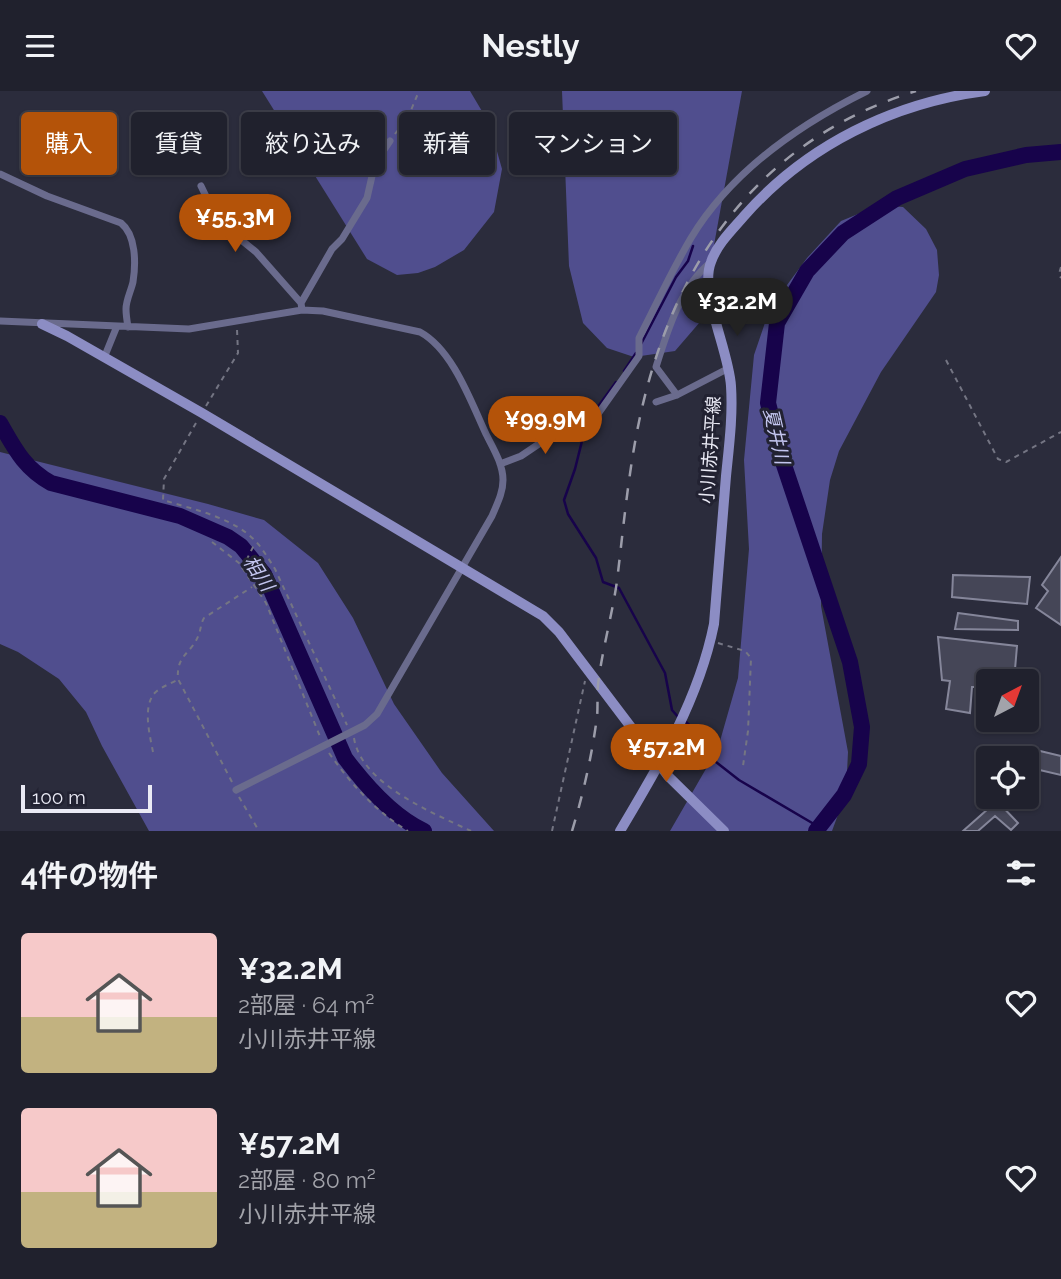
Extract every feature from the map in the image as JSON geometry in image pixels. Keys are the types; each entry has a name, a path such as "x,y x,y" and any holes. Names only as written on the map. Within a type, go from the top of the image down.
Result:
{"main road":[{"path":"710,262 728,234 776,183 836,141 874,121 915,105 985,91"},
{"name":"小川赤井平線","path":"620,831 659,764 697,684 714,624 732,408 729,368 711,302 708,281 710,262"},
{"path":"42,324 542,615 559,632 668,776 724,831"}],"street":[{"path":"500,464 520,456 564,427 591,421 632,367 639,353 639,342 685,248 709,212 766,155 796,132 867,91"},
{"path":"302,307 332,250 342,239 367,198 375,163 390,141"},
{"path":"0,174 47,196 121,223 127,228 131,237 134,262 134,278 126,312 128,327"},
{"path":"201,186 218,221 256,252 302,307"},
{"path":"677,395 656,367 664,339 694,277 710,262"},
{"path":"0,321 201,328 302,307 420,332 429,337 462,381 500,464 503,479 492,516 377,714 365,725 236,790"},
{"path":"104,358 117,326"},
{"path":"656,402 677,395 729,368"}],"path":[{"path":"390,141 409,115 419,91"},
{"path":"1061,267 1061,278"},
{"path":"946,359 998,459 1006,462 1061,432"},
{"path":"163,500 221,519 255,543 275,569 361,759 383,781 427,810 471,831"},
{"path":"212,542 233,557 266,603 325,745 357,790 381,813 408,831"},
{"path":"242,568 255,543"},
{"path":"253,586 204,618 199,636 179,661 178,679 259,831"},
{"path":"710,640 745,651 751,658 748,731 743,766"},
{"path":"552,831 587,670"},
{"path":"153,752 149,725 150,703 156,692 178,679"}],"shaded area":[{"path":"262,91 470,91 482,112 399,112 399,175 495,175 495,144 502,169 494,212 464,250 435,267 418,273 397,275 367,259 314,175 385,175 385,112 275,112"},
{"path":"562,91 742,91 700,322 675,351 634,357 607,348 583,323 569,266 565,175 677,175 677,112 563,112"},
{"path":"880,205 903,207 926,229 937,250 939,275 936,292 881,372 839,451 830,480 822,534 821,606 848,752 846,793 832,831 670,831 718,748 738,678 749,549 744,460 754,355 770,308 807,258 841,221"},
{"path":"0,452 264,520 318,563 353,618 394,704 442,773 494,831 149,831 86,712 59,679 18,652 0,644"}],"building":[{"path":"1061,557 1061,625 1036,608 1048,591 1042,585"},
{"path":"953,575 1030,577 1027,604 952,597"},
{"path":"958,613 1018,621 1018,630 955,629"},
{"path":"938,637 1017,646 1015,669 976,669 976,687 972,687 970,713 946,709 950,681 942,680"},
{"path":"1039,751 1061,756 1061,775 1039,770"},
{"path":"988,809 1005,809 1018,823 1011,830 995,816 978,831 963,831"}],"waterway":[{"name":"夏井川","path":"816,831 844,795 859,764 862,727 850,662 784,465 768,403 777,323 807,271 843,233 897,198 965,169 1026,155 1061,152"},
{"path":"641,344 676,277 688,261 693,246"},
{"path":"624,371 636,353"},
{"path":"589,419 616,382"},
{"name":"相川","path":"0,423 27,464 51,483 180,516 228,537 241,546 264,574 345,758 380,799 401,817 424,831"},
{"path":"586,425 564,500 568,514 596,558 603,582 619,588 665,673 672,710 679,718"},
{"path":"685,721 707,742 716,762 739,780 819,827"}],"railway":[{"path":"572,831 595,731 600,672 617,581 637,429 658,353 678,301 704,253 735,210 772,172 814,139 862,112 916,91"}]}
